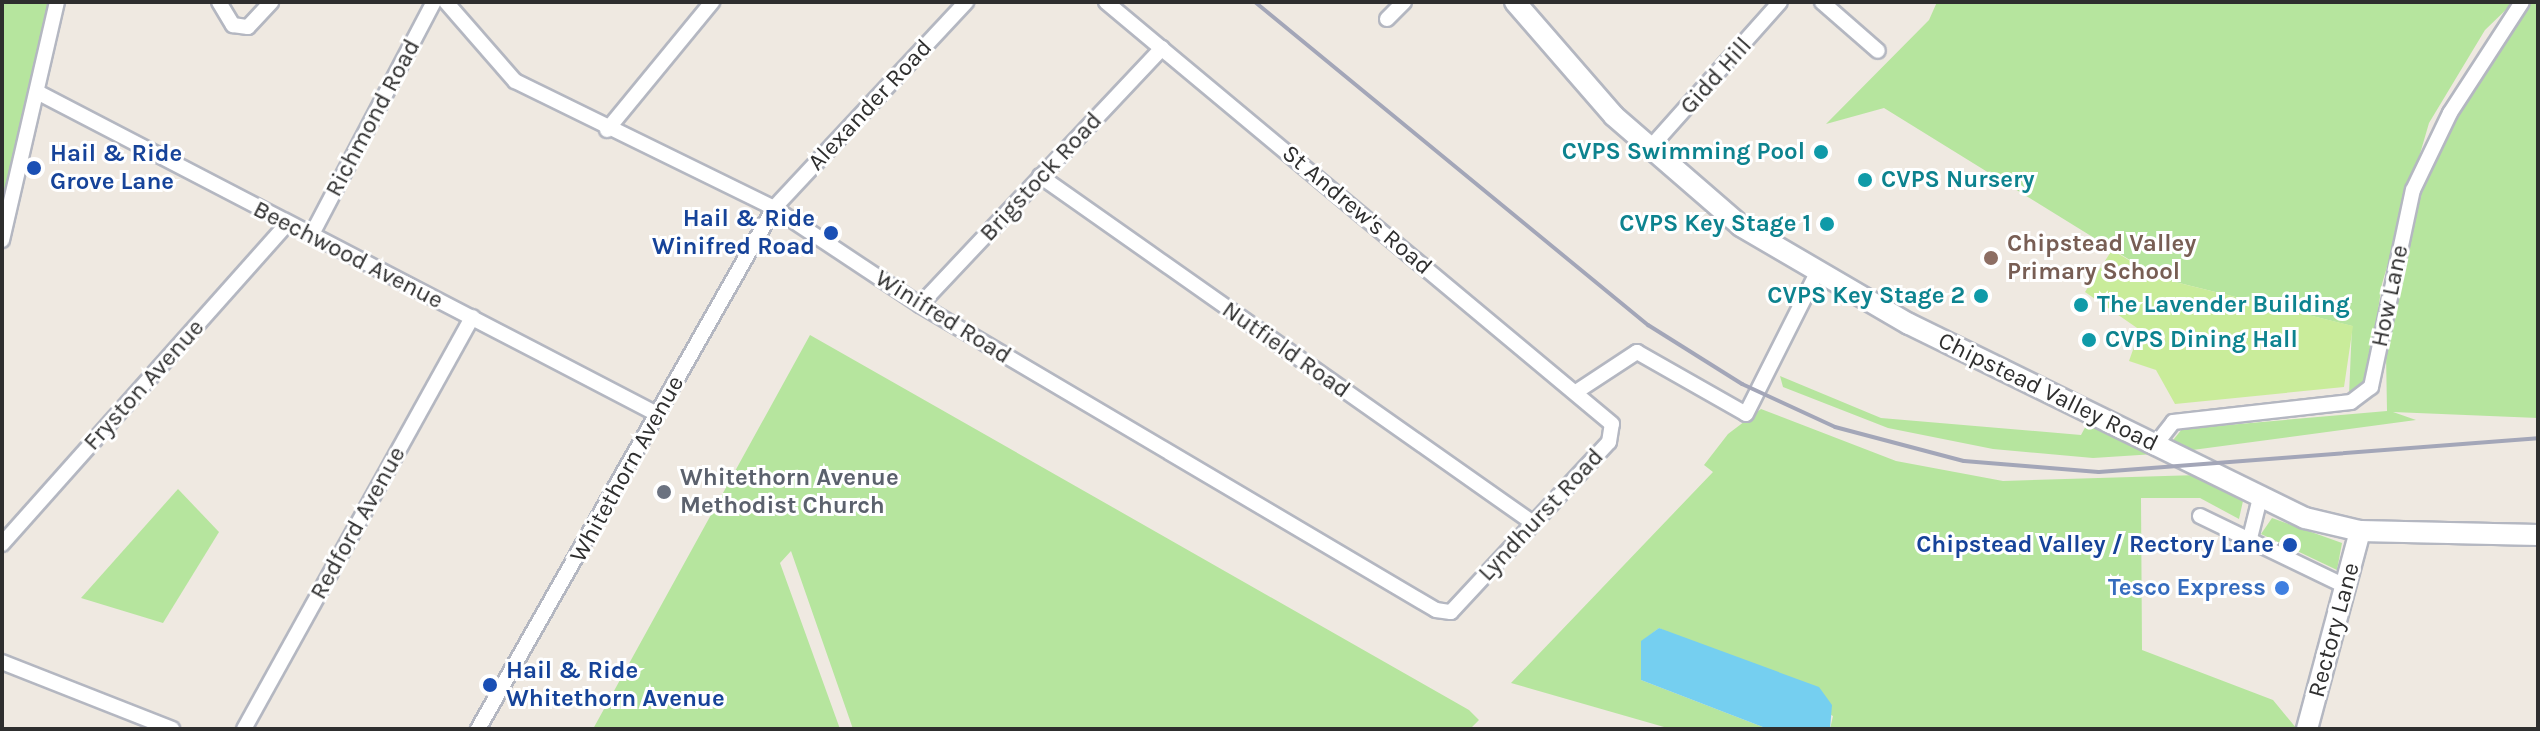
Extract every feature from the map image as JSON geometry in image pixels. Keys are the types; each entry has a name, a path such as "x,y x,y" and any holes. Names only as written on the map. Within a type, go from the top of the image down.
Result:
{"main road":[{"name":"Chipstead Valley Road","path":"1515,2 1563,63 1650,148 1741,226 1817,273 2260,498 2360,531 2538,535"},
{"name":"Rectory Lane","path":"2307,729 2360,531"}],"street":[{"path":"2,240 41,94 57,2"},
{"path":"219,2 233,25 248,27 271,2"},
{"name":"Richmond Road","path":"312,234 434,2"},
{"name":"Winifred Road","path":"446,2 515,81 607,130 774,208 920,305 1436,610 1455,608"},
{"path":"607,130 712,2"},
{"name":"Alexander Road","path":"774,208 966,2"},
{"name":"St Andrew's Road","path":"1106,2 1607,418"},
{"path":"1387,19 1404,2"},
{"name":"Gidd Hill","path":"1650,148 1780,2"},
{"path":"1822,2 1878,51"},
{"name":"How Lane","path":"2156,444 2173,422 2351,402 2371,387 2413,190 2450,113 2522,2"},
{"name":"Brigstock Road","path":"920,305 1162,48"},
{"name":"Beechwood Avenue","path":"41,94 286,225 312,234 657,414"},
{"name":"Nutfield Road","path":"1040,176 1533,523"},
{"name":"Whitethorn Avenue","path":"478,729 774,208"},
{"name":"Fryston Avenue","path":"2,544 286,225"},
{"path":"1576,392 1637,352 1746,414 1817,273"},
{"name":"Redford Avenue","path":"244,729 472,317"},
{"name":"Lyndhurst Road","path":"1455,608 1612,437 1607,418"},
{"path":"2250,538 2260,498"},
{"path":"2200,516 2345,586"},
{"path":"2,662 172,729"}],"green space":[{"path":"2,2 51,2 2,214"},
{"path":"1937,2 2514,2 2485,30 2429,123 2382,284 2367,382 2349,395 2352,326 2159,278 1884,108 1826,124 1929,20"},
{"path":"2522,2 2538,2 2538,418 2393,412 2416,420 2185,451 2170,444 2182,429 2387,411 2386,353 2413,190"},
{"path":"2112,250 2159,278 2353,326 2344,387 2175,404 2156,370 2129,361 2140,330 2085,292"},
{"path":"810,335 1469,710 1479,720 1470,729 853,729 791,551 780,563 840,729 593,729"},
{"path":"1780,376 1881,418 2081,435 2088,422 2155,454 2093,458 1993,449 1888,428 1783,387"},
{"path":"1761,409 1896,461 2003,481 2198,475 2243,501 2239,519 2200,498 2141,498 2142,650 2273,700 2297,729 1830,729 1833,716 1659,628 1641,642 1641,680 1768,729 1671,729 1511,683 1713,472 1704,465 1728,434"},
{"path":"178,489 219,532 163,623 81,598"},
{"path":"2272,518 2342,543 2337,570 2261,534"}],"water":[{"path":"1659,628 1819,687 1832,705 1830,729 1768,729 1641,680 1641,641"}],"railway":[{"path":"1255,2 1648,325 1742,384 1835,427 1964,461 2099,472 2538,438"}],"place":[{"name":"CVPS Swimming Pool","path":"1821,152"},
{"name":"Hail & Ride Grove Lane","path":"34,168"},
{"name":"CVPS Nursery","path":"1865,180"},
{"name":"CVPS Key Stage 1","path":"1827,224"},
{"name":"Hail & Ride Winifred Road","path":"831,233"},
{"name":"Chipstead Valley Primary School","path":"1991,258"},
{"name":"CVPS Key Stage 2","path":"1981,296"},
{"name":"The Lavender Building","path":"2081,305"},
{"name":"CVPS Dining Hall","path":"2089,340"},
{"name":"Whitethorn Avenue Methodist Church","path":"664,492"},
{"name":"Chipstead Valley / Rectory Lane","path":"2290,545"},
{"name":"Tesco Express","path":"2282,588"},
{"name":"Hail & Ride Whitethorn Avenue","path":"490,685"}]}
